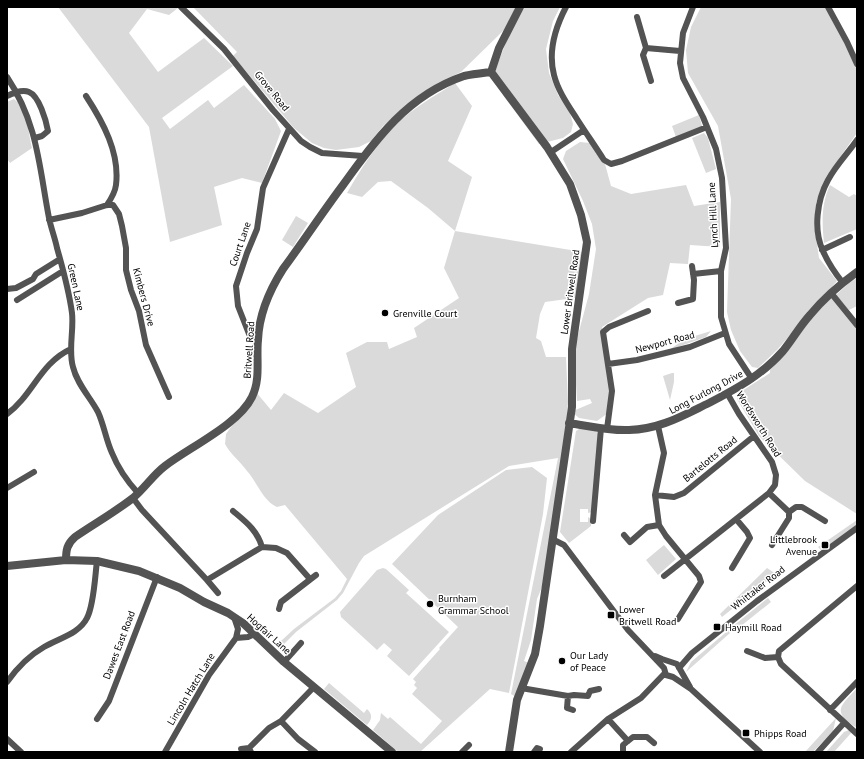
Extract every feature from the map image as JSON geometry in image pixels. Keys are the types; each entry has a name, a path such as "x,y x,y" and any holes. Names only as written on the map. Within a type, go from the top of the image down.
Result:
{"street":[{"name":"Grove Road","path":"182,7 224,49 289,129 301,141 322,152 363,156"},
{"path":"491,72 499,48 520,7"},
{"path":"566,7 560,17 553,40 552,56 554,75 562,96 604,160 611,164 622,161 707,127"},
{"name":"Lynch Hill Lane","path":"693,7 683,32 680,62 683,78 716,149 722,178 726,248 721,271 721,317 729,344 752,379"},
{"path":"828,7 848,42 857,64"},
{"path":"637,17 646,48 643,55 651,81"},
{"path":"646,48 680,51"},
{"name":"Lower Britwell Road","path":"491,72 551,152 570,184 581,215 587,242 572,349 572,407 538,641 532,664 521,688 515,710 511,752"},
{"name":"Britwell Road","path":"66,560 67,549 70,542 75,537 136,496 164,467 235,418 244,408 252,397 256,385 258,340 262,312 273,286 283,269 363,156 384,130 398,116 430,93 465,76 491,72"},
{"name":"Green Lane","path":"7,77 28,116 35,138 49,220 63,271 72,314 72,366 76,377 98,413 112,453 136,496 142,510 218,593"},
{"path":"7,96 16,92 29,92 35,97 41,107 48,131 42,136 35,138"},
{"path":"49,220 82,213 107,205 116,186 114,154 100,118 86,96"},
{"name":"Court Lane","path":"258,340 248,334 238,306 236,286 246,253 257,229 263,188 289,129"},
{"path":"551,152 584,130"},
{"path":"843,283 832,269 822,250 818,230 818,213 821,197 828,180 842,159 857,141"},
{"name":"Kimbers Drive","path":"107,205 113,205 119,214 126,248 126,270 131,290 140,311 146,345 169,397"},
{"path":"822,250 850,237"},
{"path":"7,290 16,288 33,279 36,274 60,259"},
{"path":"678,303 693,299 694,280 692,266"},
{"path":"17,300 63,271"},
{"path":"693,274 721,271"},
{"name":"Long Furlong Drive","path":"569,423 629,430 658,426 673,421 728,393 752,379 767,367 783,351 810,315 831,293 857,272"},
{"path":"831,293 857,325"},
{"path":"593,521 604,428 612,391 603,332 609,327 648,311"},
{"name":"Newport Road","path":"608,364 637,360 690,347 725,333"},
{"path":"7,414 16,407 51,362 71,349"},
{"name":"Wordsworth Road","path":"728,393 772,462 776,476 775,485 769,493"},
{"path":"658,426 664,453 655,495 659,525 684,560 699,576 701,582 678,619"},
{"name":"Bartelotts Road","path":"655,495 674,497 684,493 754,436"},
{"path":"7,488 34,472"},
{"path":"664,576 769,493 790,512"},
{"path":"772,545 789,518 790,512 796,507 802,507 825,521"},
{"path":"233,511 259,536 262,547"},
{"path":"732,568 750,538 748,532 736,519"},
{"path":"624,535 630,542 647,527 659,525"},
{"name":"Whittaker Road","path":"676,666 757,601 857,528"},
{"path":"552,540 564,545 628,630 651,653 668,674 691,689 760,752"},
{"path":"207,580 262,547 276,548 287,553 310,579"},
{"path":"7,566 66,560"},
{"name":"Hogfair Lane","path":"66,560 97,561 139,570 157,577 234,617 244,623 284,662 392,752"},
{"path":"8,679 26,660 35,653 79,628 87,619 91,608 97,561"},
{"path":"279,609 282,602 316,575"},
{"name":"Dawes East Road","path":"98,719 109,701 157,577"},
{"path":"857,586 779,651 778,657 781,664 857,734"},
{"path":"234,617 238,629 236,638 248,637 255,634"},
{"name":"Lincoln Hatch Lane","path":"165,752 209,675 236,638"},
{"path":"284,662 301,643"},
{"path":"747,651 765,658 778,657"},
{"path":"651,653 676,666 691,689"},
{"path":"668,674 666,664 676,666"},
{"path":"571,752 608,719 632,705 668,674 678,675 676,666"},
{"path":"830,710 857,682"},
{"path":"241,749 250,750 269,728 281,721 314,687"},
{"path":"521,688 568,696 588,696 590,691 599,689"},
{"path":"568,696 569,711"},
{"path":"608,719 628,741"},
{"path":"281,721 298,739 316,752"},
{"path":"818,752 844,723"},
{"path":"622,752 623,745 633,736 647,737 654,743"},
{"path":"7,741 21,752"},
{"path":"462,752 469,745"}],"shaded area":[{"path":"58,7 177,7 178,8 169,15 147,9 129,33 158,72 204,38 233,66 162,118 170,129 208,100 214,108 244,85 275,119 281,131 262,183 242,178 214,187 222,225 170,242 149,127"},
{"path":"193,7 516,7 504,30 461,72 438,83 419,95 383,126 371,141 359,147 336,150 324,148 312,143 294,128 233,56 237,52"},
{"path":"522,7 560,7 553,21 546,49 549,73 558,95 570,113 573,124 571,132 563,138 539,144 503,95 494,73"},
{"path":"701,7 825,7 852,54 857,71 857,133 826,177 816,203 815,230 819,258 837,281 777,350 758,368 752,367 740,351 731,330 727,312 731,199 718,126 688,73 686,50 691,27"},
{"path":"455,83 472,106 448,161 472,177 455,231 428,208 391,181 378,182 362,197 347,193 375,150 395,126 416,108"},
{"path":"14,99 19,104 25,115 32,148 10,163 7,159 7,102"},
{"path":"699,115 702,126 676,137 672,126"},
{"path":"704,133 708,138 716,169 706,173 692,138"},
{"path":"580,142 590,143 594,147 605,164 611,186 631,194 686,185 694,206 720,202 720,247 690,245 688,264 670,263 663,295 648,298 602,327 611,393 608,413 597,421 579,418 573,413 573,411 592,403 590,399 577,401 574,350 589,294 596,249 592,224 563,159 566,151"},
{"path":"830,185 849,197 854,194 857,196 857,229 824,243 824,206"},
{"path":"296,216 308,223 293,247 282,240"},
{"path":"455,231 589,253 581,297 545,302 540,314 536,338 541,341 546,357 566,357 568,402 566,435 544,582 537,599 531,640 524,661 529,663 516,697 511,694 558,458 509,466 364,556 343,593 337,600 296,632 284,644 281,641 294,629 335,598 341,591 347,579 285,505 277,507 268,500 260,491 251,475 225,444 226,434 256,392 271,410 284,393 318,413 356,387 346,353 367,342 387,342 389,349 417,337 414,328 459,298 444,268"},
{"path":"857,278 857,306 849,310 836,295"},
{"path":"833,297 857,329 857,514 805,481 759,436 737,399 739,393 770,373 770,370 787,352 814,315"},
{"path":"711,331 706,337 669,350 685,339"},
{"path":"674,373 674,382 670,400 663,376"},
{"path":"582,427 595,429 598,434 592,512 588,513 588,509 580,509 580,522 588,522 588,517 591,519 591,526 569,543 560,532 576,431"},
{"path":"532,467 547,478 543,514 509,693 490,689 420,752 398,752 373,730 380,720 381,713 388,719 390,717 421,744 442,721 412,694 417,688 414,685 416,682 413,679 458,627 392,564 438,515 506,470"},
{"path":"857,520 857,526 821,550 818,547"},
{"path":"664,545 676,559 658,575 646,560"},
{"path":"383,568 409,590 406,593 449,632 409,676 387,656 392,650 384,643 377,650 341,617 340,612 377,570"},
{"path":"767,568 776,574 722,617 720,614"},
{"path":"768,598 771,602 736,630 733,626"},
{"path":"731,628 730,633 686,672 691,662"},
{"path":"329,683 364,713 367,709 371,717 367,725 324,689"},
{"path":"857,688 857,728 844,717 841,713 841,709 846,700"},
{"path":"836,718 833,731 813,752 805,752"},
{"path":"849,730 852,732 834,752 826,752 844,732"}],"place":[{"name":"Grenville Court","path":"385,313"},
{"name":"Littlebrook Avenue","path":"825,545"},
{"name":"Burnham Grammar School","path":"430,604"},
{"name":"Lower Britwell Road","path":"611,615"},
{"name":"Haymill Road","path":"717,627"},
{"name":"Our Lady of Peace","path":"562,661"},
{"name":"Phipps Road","path":"746,733"}]}
